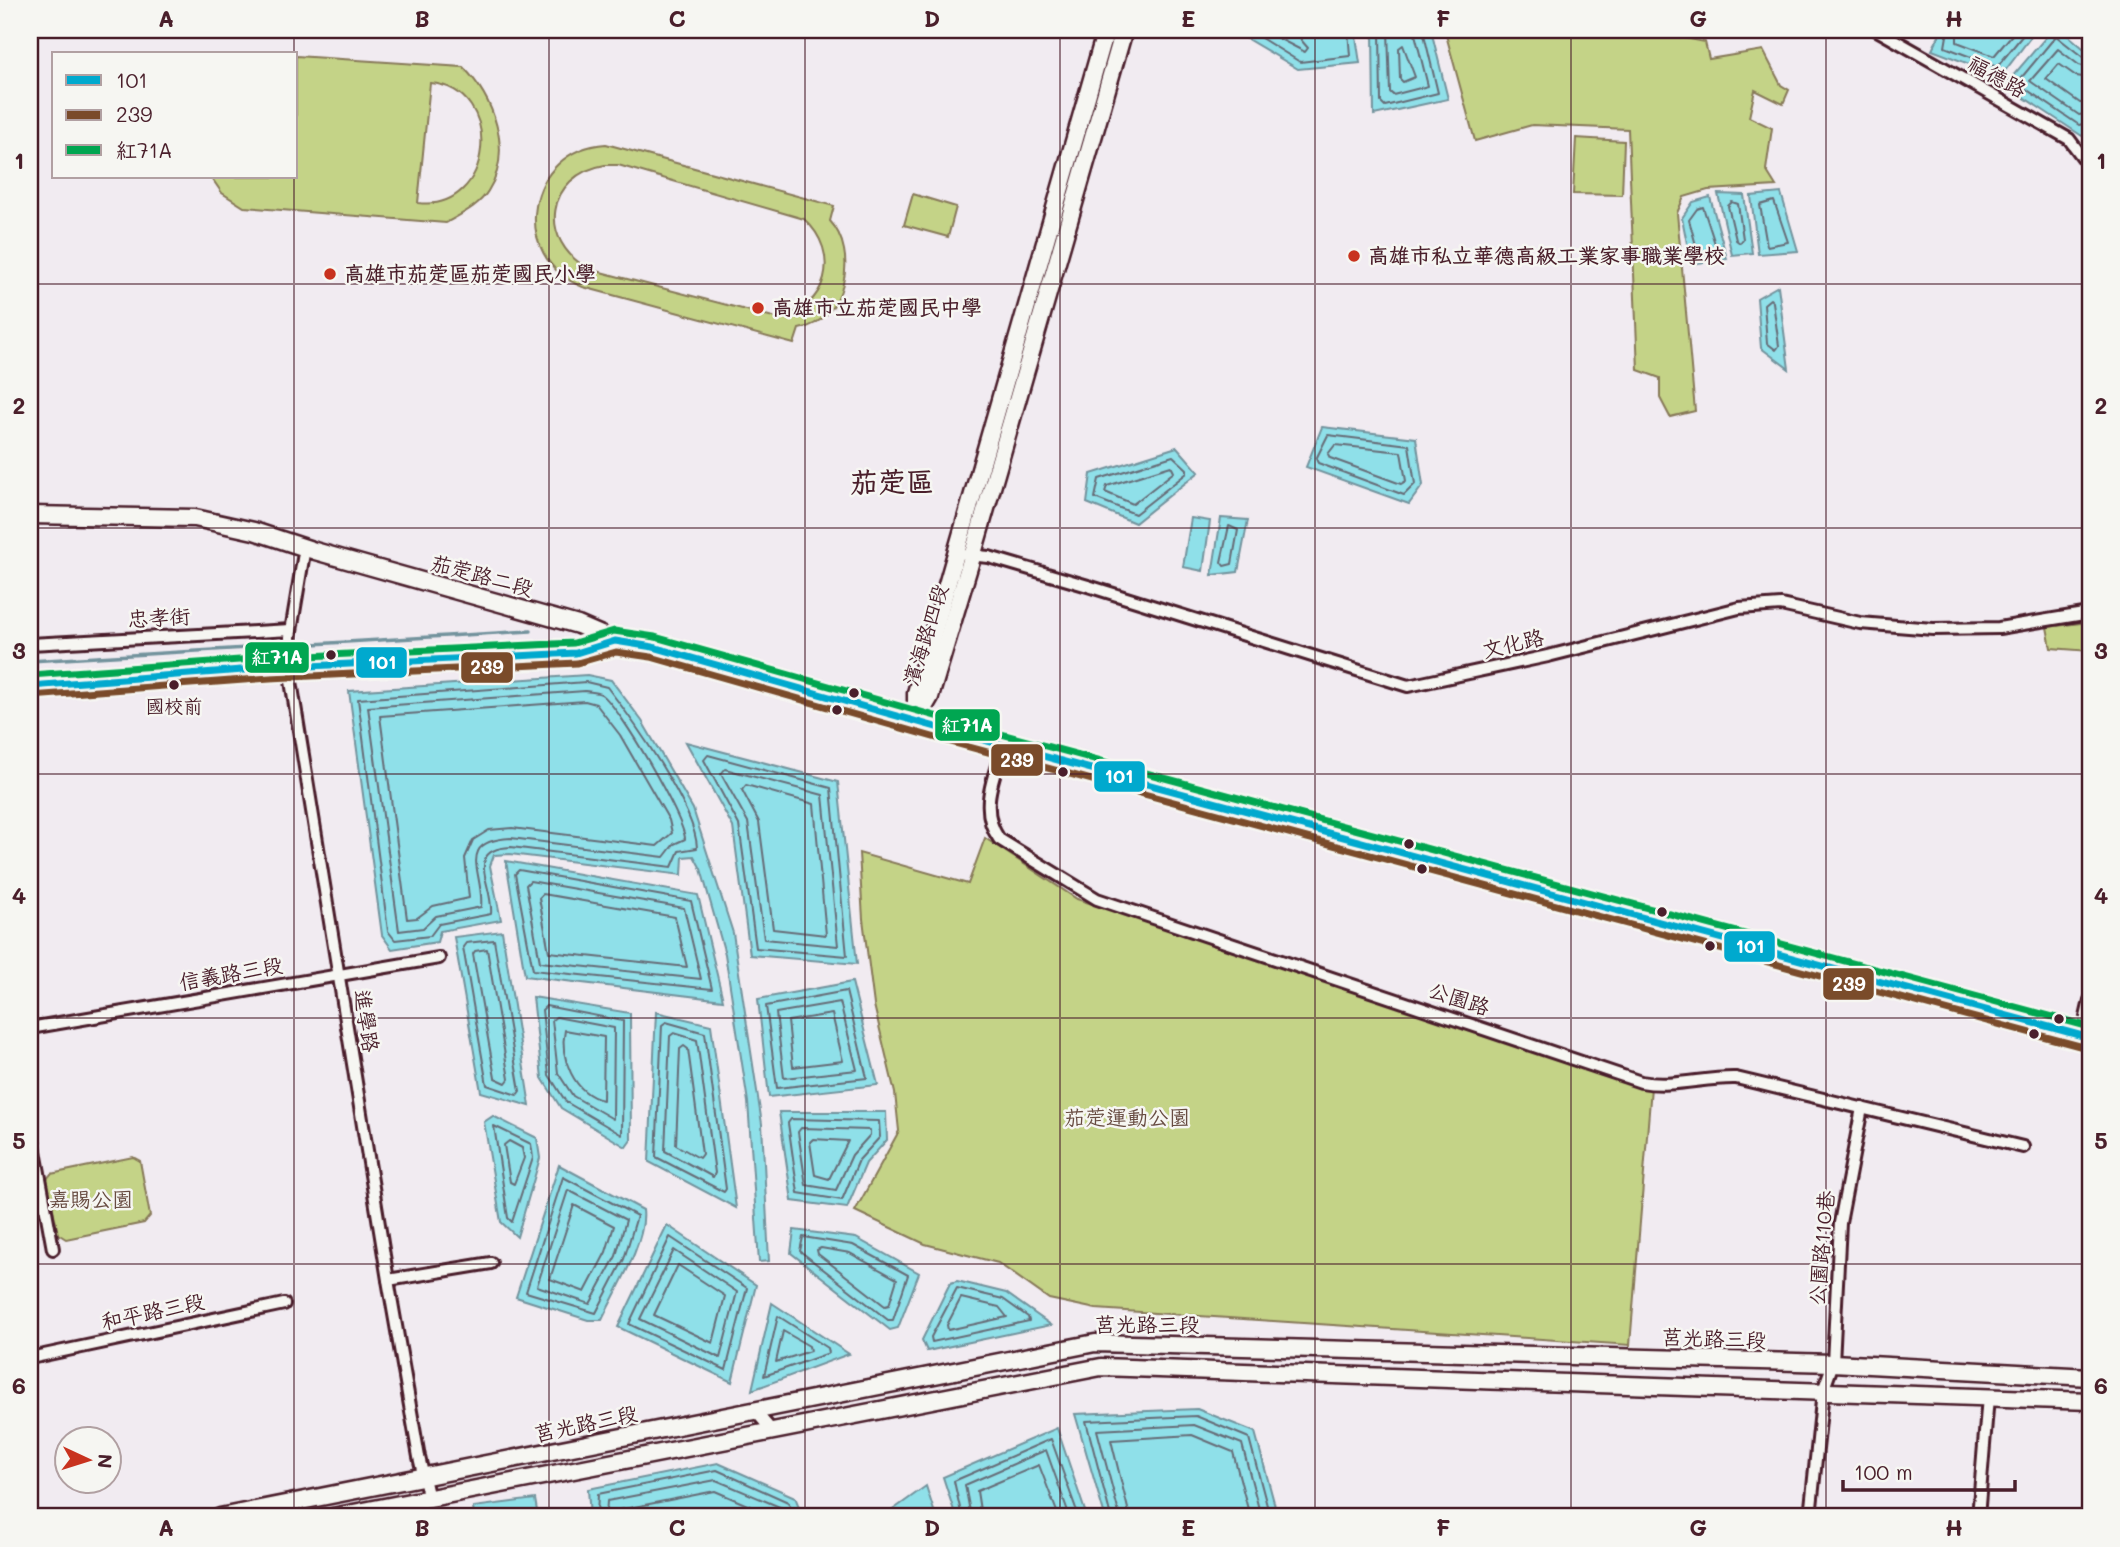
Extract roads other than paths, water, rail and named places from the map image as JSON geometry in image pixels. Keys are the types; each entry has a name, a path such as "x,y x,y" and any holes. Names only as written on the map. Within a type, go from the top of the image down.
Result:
{"street":[{"name":"濱海路四段","path":"916,721 916,693 1106,30"},
{"name":"濱海路四段","path":"916,721 930,697 1124,30"},
{"name":"福德路","path":"1877,30 2068,139 2090,167"},
{"name":"茄萣路二段","path":"30,515 113,514 195,518 254,531 578,625 615,641 675,651 916,721 2086,1036"},
{"name":"進學路","path":"305,547 290,633 289,662 388,1280 429,1499"},
{"name":"文化路","path":"956,552 972,557 989,557 1088,586 1408,686 1548,656 1739,608 1769,604 1860,623 1933,629 1999,628 2090,613"},
{"name":"忠孝街","path":"30,644 290,633"},
{"path":"30,686 289,662 576,653 615,641"},
{"name":"公園路","path":"1004,744 989,797 990,826 999,839 1097,899 1641,1082 1666,1086 1698,1079 1736,1078 2024,1147"},
{"name":"信義路三段","path":"30,1027 439,958"},
{"path":"2086,1036 2090,1000"},
{"name":"公園路110巷","path":"1810,1517 1823,1391 1833,1363 1840,1223 1863,1108"},
{"path":"30,1124 53,1249"},
{"path":"388,1280 491,1263"},
{"name":"和平路三段","path":"30,1358 284,1304"},
{"name":"莒光路三段","path":"220,1517 1096,1343 1833,1363 2090,1377"},
{"name":"莒光路三段","path":"333,1517 1101,1367 2090,1401"},
{"path":"1978,1517 1988,1397"},
{"path":"755,1411 774,1433"}],"water":[{"path":"1241,30 1324,34 1325,30 1355,30 1360,63 1298,69 1244,37"},
{"path":"1373,30 1431,30 1448,99 1374,115"},
{"path":"1942,30 2036,30 2001,76 1932,50"},
{"path":"2052,30 2062,30 2090,54 2090,126 2082,136 2005,85"},
{"path":"1781,193 1798,251 1758,254 1751,196"},
{"path":"1718,194 1744,195 1752,253 1732,255"},
{"path":"1710,197 1727,259 1691,264 1682,218 1693,202"},
{"path":"1778,286 1789,369 1761,348 1757,298"},
{"path":"1322,427 1416,438 1423,485 1409,504 1306,467"},
{"path":"1177,447 1199,472 1135,523 1087,503 1091,474"},
{"path":"1191,518 1210,521 1203,571 1183,567"},
{"path":"1221,518 1248,520 1238,572 1212,575"},
{"path":"587,675 611,680 642,721 693,809 733,933 762,1124 769,1261 759,1262 748,1102 725,954 701,869 694,856 683,857 682,875 510,854 494,855 490,866 501,920 440,931 437,942 392,949 382,935 349,691"},
{"path":"686,742 838,782 857,964 750,955 733,827"},
{"path":"506,861 698,895 723,1000 525,976"},
{"path":"502,931 530,1106 481,1092 454,937"},
{"path":"852,982 878,1085 769,1097 758,999"},
{"path":"533,997 630,1013 631,1140 626,1147 561,1108 542,1078"},
{"path":"656,1012 711,1025 736,1208 649,1162"},
{"path":"779,1112 886,1112 887,1140 866,1163 847,1208 792,1201"},
{"path":"493,1116 537,1138 540,1158 517,1237 501,1222 484,1122"},
{"path":"559,1165 643,1210 643,1222 635,1251 602,1320 588,1320 516,1297"},
{"path":"667,1225 756,1285 732,1382 618,1327"},
{"path":"794,1230 856,1238 919,1273 898,1328 890,1330 791,1253"},
{"path":"957,1281 1006,1293 1051,1325 927,1351 922,1340 950,1283"},
{"path":"772,1303 849,1354 752,1390"},
{"path":"1197,1409 1255,1432 1278,1517 1105,1517 1075,1414"},
{"path":"1057,1428 1087,1517 956,1517 943,1477"},
{"path":"718,1463 795,1497 803,1517 590,1517 588,1489"},
{"path":"926,1486 936,1517 883,1517"},
{"path":"535,1499 538,1517 474,1517 473,1507"}],"waterway":[{"path":"30,661 531,631"}],"place":[{"name":"高雄市私立華德高級工業家事職業學校","path":"1354,256"},
{"name":"高雄市茄萣區茄萣國民小學","path":"330,274"},
{"name":"高雄市立茄萣國民中學","path":"758,308"},
{"name":"國校前","path":"174,685"}],"district":[{"name":"茄萣區","path":"892,482"}],"park label":[{"name":"茄萣運動公園","path":"1127,1118"},
{"name":"嘉賜公園","path":"91,1200"}]}
